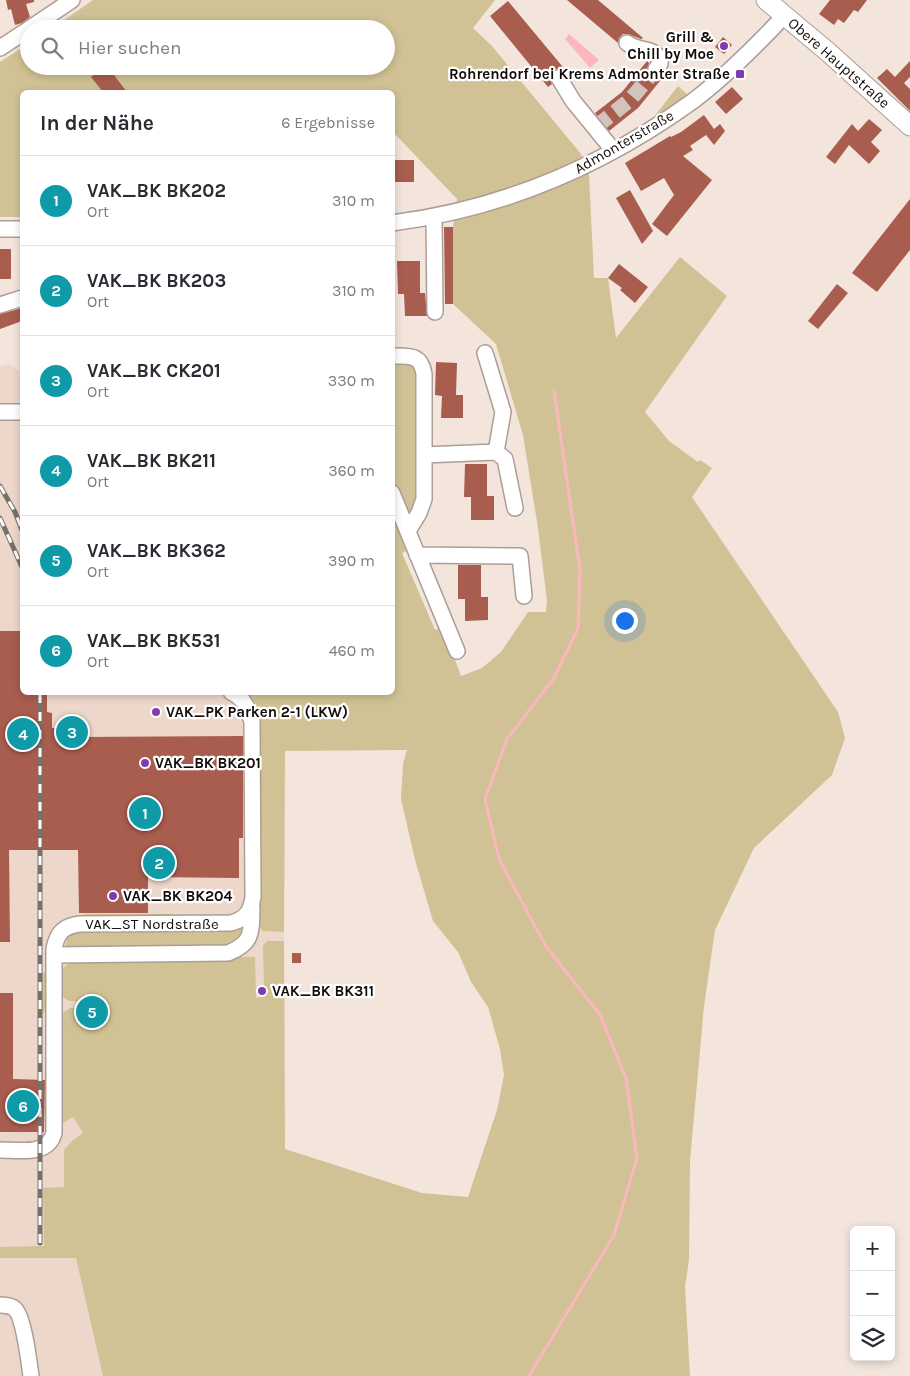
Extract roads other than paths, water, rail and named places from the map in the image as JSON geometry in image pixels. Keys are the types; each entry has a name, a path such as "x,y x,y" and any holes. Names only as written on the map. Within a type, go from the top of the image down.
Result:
{"main road":[{"name":"Obere Hauptstraße","path":"766,0 828,52 910,126"}],"street":[{"path":"42,20 72,0"},
{"name":"Admonterstraße","path":"395,223 434,217 496,202 558,180 648,130 693,101 733,67 785,16"},
{"path":"0,48 20,35"},
{"path":"627,43 632,47 656,53 660,58 660,64 656,68"},
{"path":"559,78 573,101 613,150"},
{"path":"434,217 435,312"},
{"path":"0,229 20,229"},
{"path":"0,305 20,299"},
{"path":"485,353 503,412 496,452"},
{"path":"395,356 416,358 423,368 424,455 422,506 408,531"},
{"path":"0,412 20,412"},
{"path":"424,455 496,452 505,459 515,508"},
{"path":"395,500 457,651"},
{"path":"417,555 520,556 524,596"},
{"path":"54,955 228,953 240,949 247,942 250,934 254,897 252,722 248,707 238,695"},
{"name":"VAK_ST Nordstraße","path":"0,1150 40,1149 47,1146 52,1140 54,1133 54,955 56,937 62,930 69,925 231,923 240,921 252,907"},
{"path":"0,1305 15,1308 21,1318 31,1376"}],"waterway":[{"path":"529,1376 614,1235 637,1158 626,1078 600,1015 545,945 499,859 485,799 507,739 554,678 578,628 580,570 554,391"}],"tunnel":[{"path":"597,126 630,100 656,69"}],"railway":[{"path":"0,486 20,525"},
{"path":"0,518 20,563"},
{"path":"40,695 40,1243"}],"place":[{"name":"Grill & Chill by Moe","path":"724,46"},
{"name":"Rohrendorf bei Krems Admonter Straße","path":"740,74"},
{"name":"VAK_PK Parken 2-1 (LKW)","path":"156,712"},
{"name":"VAK_BK CK201","path":"72,732"},
{"name":"VAK_BK BK211","path":"23,734"},
{"name":"VAK_BK BK201","path":"145,763"},
{"name":"VAK_BK BK202","path":"145,813"},
{"name":"VAK_BK BK203","path":"159,863"},
{"name":"VAK_BK BK204","path":"113,896"},
{"name":"VAK_BK BK311","path":"262,991"},
{"name":"VAK_BK BK362","path":"92,1012"},
{"name":"VAK_BK BK531","path":"23,1106"}]}
